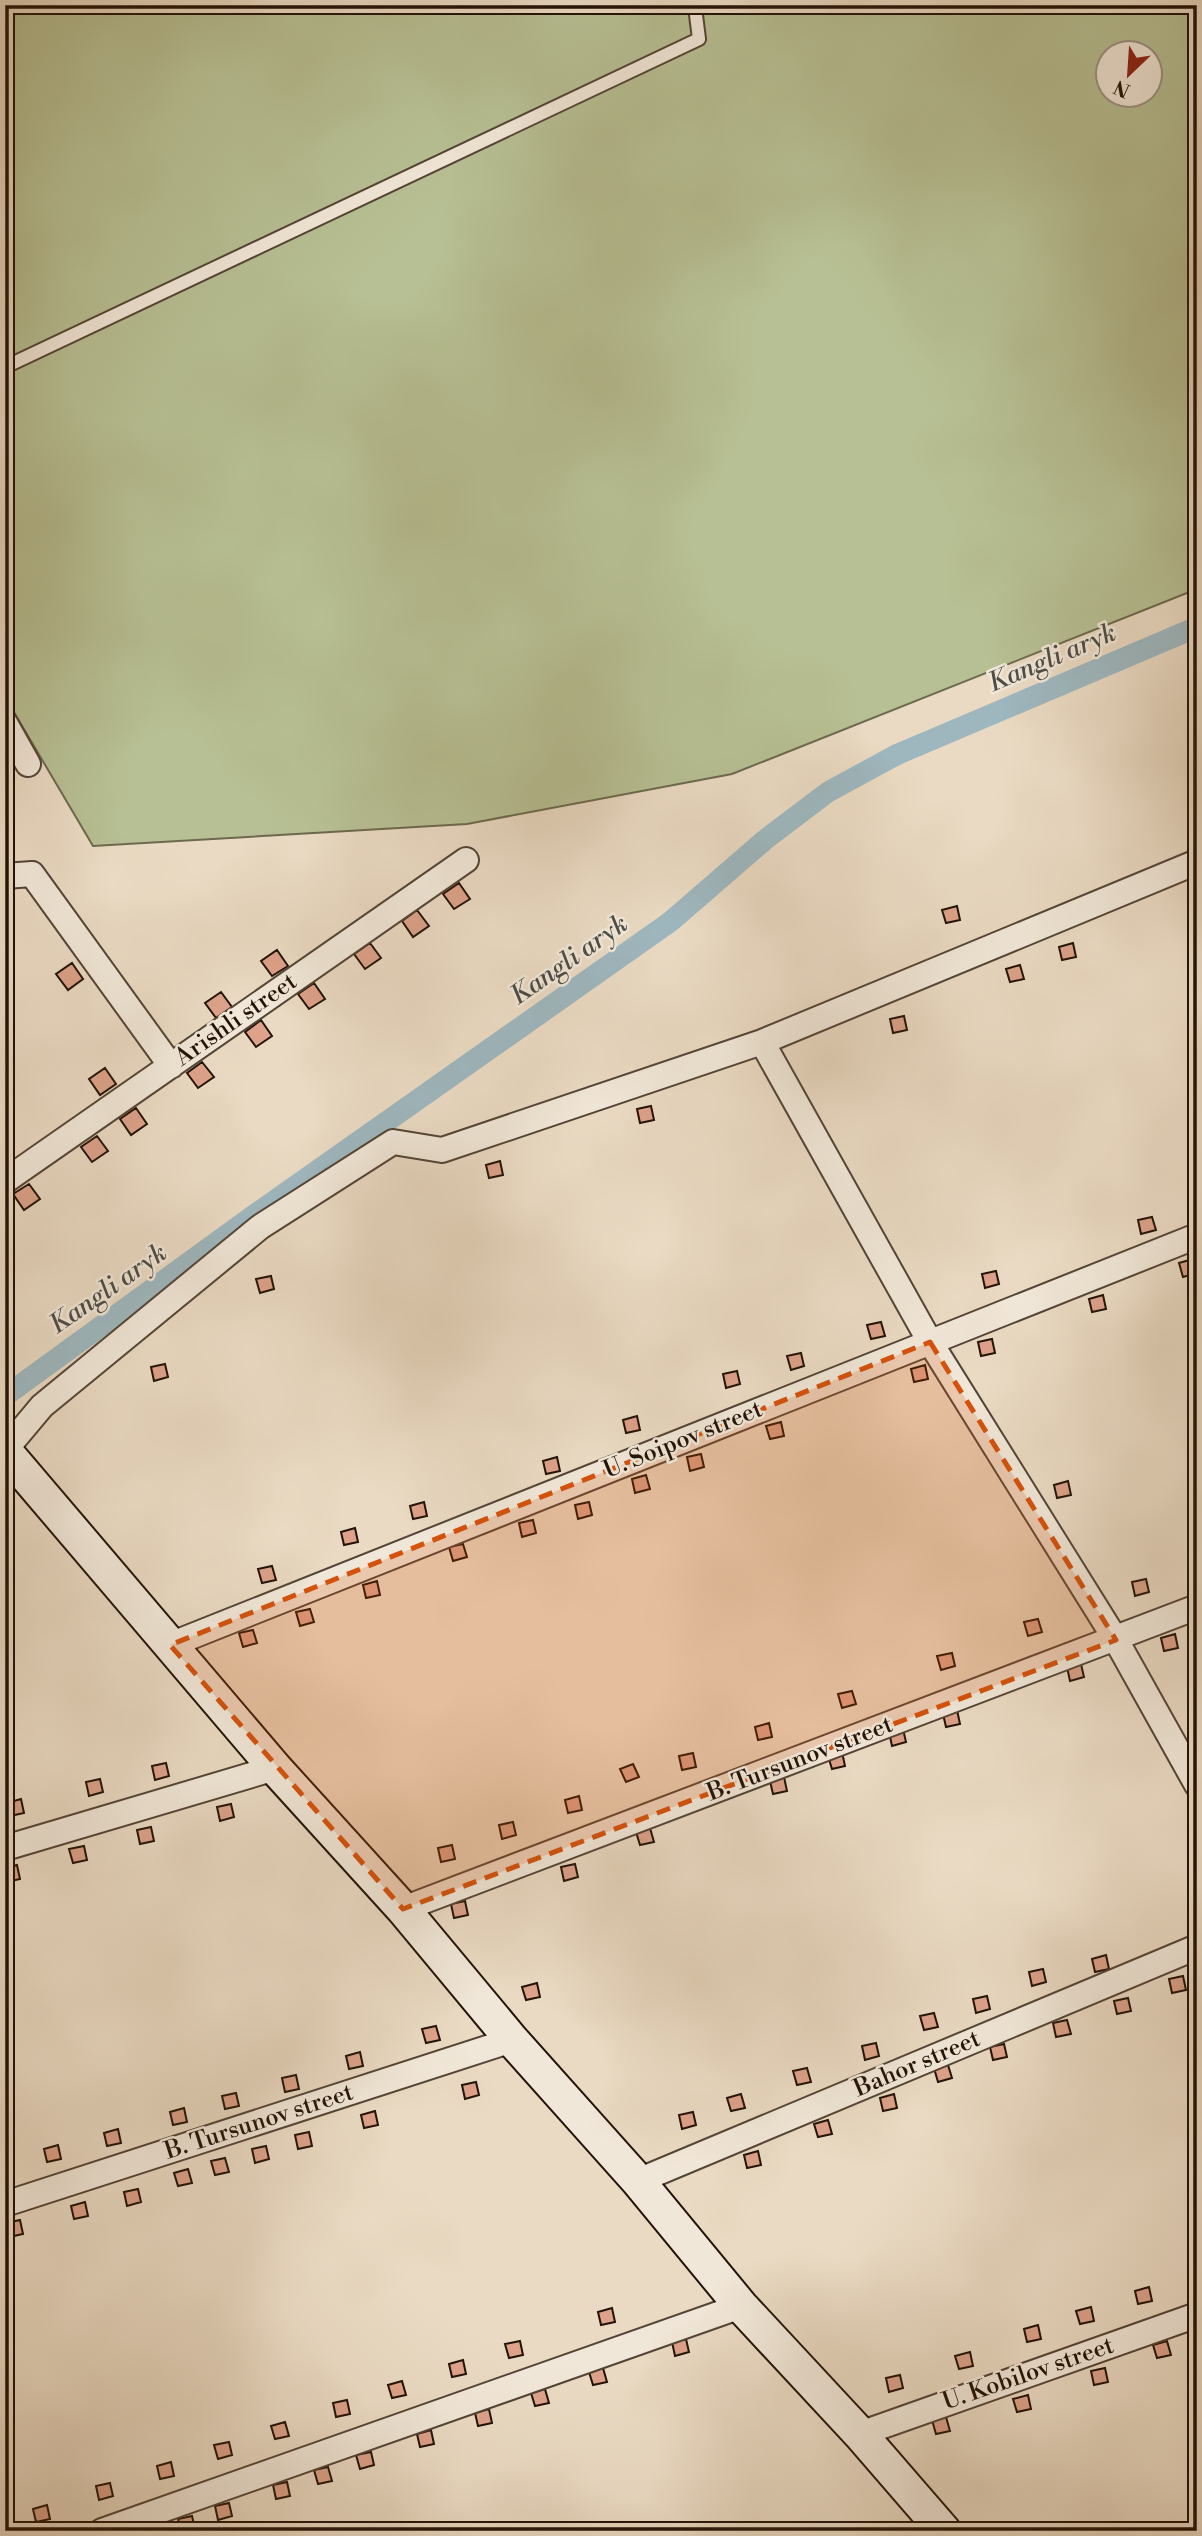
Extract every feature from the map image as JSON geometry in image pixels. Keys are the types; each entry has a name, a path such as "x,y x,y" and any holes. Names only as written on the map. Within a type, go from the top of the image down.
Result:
{"street":[{"path":"5,723 28,764"},
{"name":"Arishli street","path":"5,1181 466,860"},
{"path":"944,2531 860,2434 741,2306 638,2181 512,2040 403,1909 275,1768 5,1451 43,1406 239,1243 393,1142 442,1150 762,1042 1197,862"},
{"path":"5,876 32,874 171,1066"},
{"path":"762,1042 930,1342 1116,1640 1197,1785"},
{"name":"U. Soipov street","path":"170,1645 1197,1236"},
{"name":"B. Tursunov street","path":"403,1909 1197,1607"},
{"path":"5,1848 275,1768"},
{"name":"Bahor street","path":"638,2181 1197,1947"},
{"name":"B. Tursunov street","path":"5,2204 512,2040"},
{"path":"102,2531 741,2306"},
{"name":"U. Kobilov street","path":"860,2434 1197,2315"}],"lane":[{"path":"5,367 699,39 695,7 691,5"}],"highlighted area":[{"path":"930,1342 1116,1640 403,1909 170,1645"}],"green space":[{"path":"5,5 1197,5 1197,589 732,774 467,824 93,846 5,697"}],"building":[{"path":"459,883 470,899 454,909 443,894"},
{"path":"957,906 960,920 946,923 942,910"},
{"path":"417,910 429,926 413,937 402,921"},
{"path":"370,943 381,958 365,969 354,954"},
{"path":"1073,943 1076,957 1062,960 1059,947"},
{"path":"277,950 288,966 272,976 261,961"},
{"path":"72,963 83,979 68,990 56,974"},
{"path":"1020,965 1024,979 1010,982 1006,969"},
{"path":"314,983 325,999 309,1009 298,994"},
{"path":"221,992 232,1007 216,1018 205,1003"},
{"path":"904,1016 907,1030 893,1033 890,1019"},
{"path":"261,1020 272,1036 256,1047 245,1032"},
{"path":"202,1062 214,1077 198,1088 187,1073"},
{"path":"105,1068 116,1084 100,1095 89,1079"},
{"path":"651,1106 654,1120 640,1123 637,1109"},
{"path":"136,1108 147,1124 131,1135 120,1119"},
{"path":"97,1136 108,1151 92,1162 81,1147"},
{"path":"500,1161 503,1175 489,1178 486,1165"},
{"path":"29,1184 40,1199 24,1210 13,1194"},
{"path":"1152,1217 1156,1230 1141,1234 1138,1220"},
{"path":"1193,1259 1197,1273 1183,1277 1179,1263"},
{"path":"996,1271 999,1284 985,1288 982,1274"},
{"path":"271,1276 274,1289 260,1293 256,1279"},
{"path":"1103,1295 1106,1309 1092,1312 1089,1299"},
{"path":"881,1322 885,1336 871,1339 867,1325"},
{"path":"992,1339 995,1353 981,1356 978,1342"},
{"path":"801,1353 804,1366 791,1370 787,1356"},
{"path":"165,1364 168,1377 154,1381 151,1367"},
{"path":"925,1365 928,1379 914,1382 911,1369"},
{"path":"737,1371 740,1384 726,1388 723,1374"},
{"path":"637,1416 640,1430 626,1433 623,1420"},
{"path":"781,1422 784,1436 770,1439 766,1426"},
{"path":"701,1454 704,1467 690,1471 687,1457"},
{"path":"557,1457 560,1471 546,1474 543,1461"},
{"path":"646,1475 650,1489 635,1493 632,1479"},
{"path":"1068,1481 1071,1495 1057,1498 1054,1485"},
{"path":"424,1502 427,1516 413,1519 410,1506"},
{"path":"589,1502 592,1515 578,1519 575,1505"},
{"path":"533,1520 536,1533 522,1537 519,1523"},
{"path":"355,1528 358,1542 344,1545 341,1532"},
{"path":"463,1544 467,1557 453,1561 449,1547"},
{"path":"272,1566 276,1580 262,1583 258,1569"},
{"path":"1146,1579 1149,1592 1135,1596 1132,1582"},
{"path":"377,1581 380,1595 366,1598 363,1585"},
{"path":"310,1609 314,1622 300,1626 296,1612"},
{"path":"1038,1619 1042,1632 1028,1636 1024,1622"},
{"path":"253,1630 257,1643 243,1647 239,1633"},
{"path":"1175,1634 1178,1648 1164,1651 1161,1638"},
{"path":"952,1653 955,1666 941,1670 937,1656"},
{"path":"1081,1664 1084,1677 1070,1681 1067,1667"},
{"path":"852,1691 856,1704 842,1708 838,1694"},
{"path":"957,1710 960,1724 946,1727 943,1714"},
{"path":"769,1723 772,1737 758,1740 755,1727"},
{"path":"903,1729 906,1742 892,1746 889,1732"},
{"path":"842,1752 845,1766 832,1769 828,1756"},
{"path":"693,1753 696,1767 682,1770 679,1756"},
{"path":"166,1763 169,1776 155,1780 152,1766"},
{"path":"633,1764 639,1777 626,1782 620,1769"},
{"path":"784,1777 787,1791 773,1794 770,1781"},
{"path":"100,1779 103,1792 89,1796 86,1782"},
{"path":"579,1796 582,1810 568,1813 565,1800"},
{"path":"21,1799 24,1813 10,1816 7,1803"},
{"path":"231,1804 234,1817 220,1821 217,1807"},
{"path":"513,1822 516,1835 502,1839 499,1825"},
{"path":"151,1827 154,1841 140,1844 137,1830"},
{"path":"650,1828 654,1842 640,1845 636,1832"},
{"path":"452,1845 455,1859 441,1862 438,1848"},
{"path":"84,1846 87,1860 73,1863 69,1849"},
{"path":"575,1864 578,1877 564,1881 561,1867"},
{"path":"17,1865 20,1879 6,1882 5,1868"},
{"path":"465,1901 468,1915 454,1918 451,1904"},
{"path":"1106,1955 1109,1969 1095,1972 1092,1959"},
{"path":"1043,1969 1046,1982 1032,1986 1029,1972"},
{"path":"1183,1976 1186,1990 1172,1993 1169,1979"},
{"path":"537,1983 540,1997 526,2000 522,1987"},
{"path":"987,1996 990,2009 976,2013 973,1999"},
{"path":"1128,1998 1131,2011 1117,2014 1114,2001"},
{"path":"934,2013 938,2027 924,2030 920,2016"},
{"path":"1067,2020 1071,2034 1056,2037 1053,2023"},
{"path":"436,2026 440,2040 426,2043 422,2029"},
{"path":"876,2043 879,2056 865,2060 862,2046"},
{"path":"1004,2044 1007,2057 993,2060 990,2047"},
{"path":"360,2052 363,2066 349,2069 346,2056"},
{"path":"948,2065 952,2078 938,2082 934,2068"},
{"path":"807,2068 811,2082 797,2085 793,2071"},
{"path":"296,2075 299,2089 285,2092 282,2078"},
{"path":"476,2082 479,2095 465,2099 462,2085"},
{"path":"236,2093 239,2106 225,2109 222,2096"},
{"path":"741,2094 745,2108 731,2111 727,2098"},
{"path":"894,2094 897,2108 883,2111 880,2098"},
{"path":"184,2108 187,2122 173,2125 170,2112"},
{"path":"375,2111 378,2125 364,2128 361,2115"},
{"path":"693,2112 696,2125 682,2129 679,2115"},
{"path":"828,2120 832,2134 818,2137 814,2124"},
{"path":"118,2129 121,2143 107,2146 104,2133"},
{"path":"309,2132 312,2146 298,2149 295,2135"},
{"path":"58,2145 61,2159 47,2162 44,2149"},
{"path":"266,2146 269,2159 255,2163 252,2149"},
{"path":"758,2151 761,2165 747,2168 744,2155"},
{"path":"225,2158 229,2172 215,2175 211,2161"},
{"path":"188,2169 192,2183 178,2186 174,2173"},
{"path":"138,2189 141,2202 127,2206 124,2192"},
{"path":"85,2202 88,2216 74,2219 71,2206"},
{"path":"20,2220 23,2234 9,2237 6,2223"},
{"path":"1149,2287 1152,2301 1138,2304 1135,2291"},
{"path":"1091,2307 1094,2321 1080,2324 1076,2311"},
{"path":"612,2308 615,2322 601,2325 598,2312"},
{"path":"1038,2325 1041,2339 1027,2342 1024,2329"},
{"path":"686,2339 689,2352 675,2356 672,2342"},
{"path":"520,2341 523,2355 509,2358 505,2344"},
{"path":"1167,2341 1171,2355 1157,2358 1153,2345"},
{"path":"970,2352 973,2366 959,2369 955,2356"},
{"path":"463,2360 466,2374 452,2377 449,2364"},
{"path":"603,2368 607,2382 593,2385 589,2372"},
{"path":"1105,2368 1108,2382 1094,2385 1091,2371"},
{"path":"900,2375 903,2388 889,2392 886,2378"},
{"path":"402,2381 406,2395 392,2398 388,2385"},
{"path":"545,2389 549,2403 535,2406 531,2393"},
{"path":"1028,2395 1031,2409 1017,2412 1013,2399"},
{"path":"347,2400 350,2414 336,2417 333,2403"},
{"path":"489,2409 492,2423 478,2426 475,2413"},
{"path":"946,2417 950,2431 936,2434 932,2420"},
{"path":"285,2422 289,2436 275,2439 271,2426"},
{"path":"431,2430 434,2444 420,2447 417,2434"},
{"path":"229,2442 232,2455 218,2459 214,2445"},
{"path":"371,2452 374,2465 360,2469 356,2455"},
{"path":"171,2462 174,2476 160,2479 157,2466"},
{"path":"328,2467 332,2481 318,2484 314,2470"},
{"path":"287,2482 290,2496 276,2499 273,2485"},
{"path":"110,2483 113,2496 99,2500 96,2486"},
{"path":"229,2503 232,2516 218,2520 215,2506"},
{"path":"47,2505 50,2519 36,2522 33,2509"},
{"path":"192,2516 195,2529 181,2531 178,2519"}],"waterway":[{"name":"Kangli aryk","path":"5,1396 254,1215 670,922 766,839 828,792 896,755 1197,627"}]}
